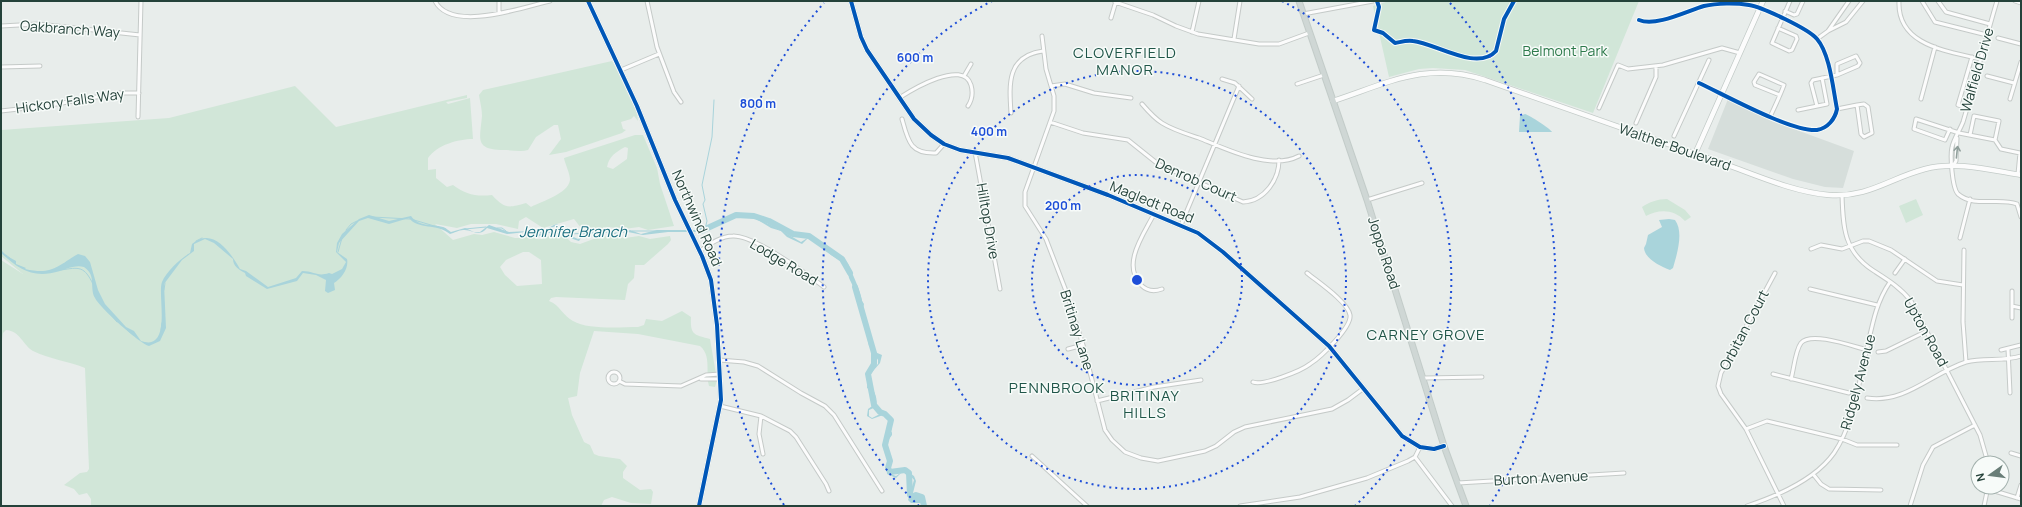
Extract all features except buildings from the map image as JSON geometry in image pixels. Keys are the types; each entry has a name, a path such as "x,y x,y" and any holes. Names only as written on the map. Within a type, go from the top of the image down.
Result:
{"main road":[{"name":"Joppa Road","path":"1299,1 1367,200 1424,378 1444,446 1466,506"}],"street":[{"path":"138,117 141,1"},
{"path":"435,1 443,11 454,16 476,17 550,1"},
{"path":"499,1 499,13"},
{"name":"Northwind Road","path":"588,1 621,70 686,224 700,251 708,270 713,290 720,376 720,406 699,506"},
{"path":"648,1 659,54 674,92 681,102"},
{"name":"Magledt Road","path":"851,1 865,46 900,98 922,127 944,144 960,150 1002,156 1154,214 1198,233 1213,243 1329,346 1364,388 1398,433 1409,442 1420,447 1434,449 1444,446"},
{"path":"1192,32 1199,1"},
{"path":"1234,39 1240,1"},
{"path":"1303,14 1373,1"},
{"path":"1695,154 1763,1"},
{"path":"1778,28 1796,36 1797,39 1792,50 1772,43 1778,28 1782,18 1785,11 1790,1"},
{"path":"1785,11 1794,15 1797,14 1803,1"},
{"path":"1828,31 1849,1"},
{"path":"1817,39 1828,31 1846,22 1863,1"},
{"path":"1899,1 1901,16 1909,31 1921,42 1980,59"},
{"path":"1922,1 1935,22 1987,35"},
{"path":"1938,1 1946,12 1990,24"},
{"name":"Walfield Drive","path":"1970,200 1960,195 1954,188 1953,166 1951,162 1952,146 1959,133 1967,108 1997,1"},
{"path":"2015,1 2021,2"},
{"path":"1111,18 1116,2 1153,15 1192,32 1259,44 1275,45 1310,33"},
{"path":"1639,20 1648,22 1661,20 1711,5 1741,4 1760,8 1804,29 1817,39 1824,52 1837,109 1832,120 1825,127 1818,129 1788,124 1699,83"},
{"name":"Oakbranch Way","path":"1,26 38,24 140,34"},
{"name":"Britinay Lane","path":"1042,36 1043,52 1051,86 1054,108 1024,196 1025,206 1029,215 1040,228 1051,250 1083,345 1098,400 1103,425 1116,444 1125,452 1136,457 1158,461 1208,450 1234,432 1245,427 1332,409 1348,400 1364,388"},
{"path":"1998,38 2021,44"},
{"path":"1921,99 1935,47"},
{"path":"1599,108 1618,65 1628,69 1670,64 1722,48 1740,53"},
{"path":"1011,113 1012,79 1015,66 1026,56 1043,52"},
{"path":"621,70 659,54"},
{"path":"1817,106 1811,82 1813,80 1837,75 1858,66 1860,62 1857,56 1837,64 1837,75"},
{"path":"1967,108 1958,105 1972,57"},
{"path":"1674,136 1709,60"},
{"path":"2010,98 2021,62"},
{"path":"964,76 971,64"},
{"path":"1,67 40,66"},
{"path":"1636,123 1656,77 1656,66"},
{"name":"Walther Boulevard","path":"1333,101 1414,75 1428,72 1455,72 1485,80 1695,154 1806,191 1842,195 1877,188 1926,169 1953,166 2020,175"},
{"path":"1297,84 1324,74"},
{"path":"1770,117 1780,95 1784,85 1759,74 1756,76 1754,82 1756,85 1780,95"},
{"path":"900,98 916,87 950,75 964,76 969,81 972,89 971,100 968,106"},
{"path":"1987,76 2014,83"},
{"path":"1798,110 1827,104 1822,78"},
{"path":"1222,79 1239,86 1252,99"},
{"path":"1051,86 1064,84 1094,93 1131,98"},
{"path":"1181,225 1239,86"},
{"name":"Hickory Falls Way","path":"1,111 45,106 119,93 139,93"},
{"path":"1142,104 1161,123 1246,157 1290,160 1299,156"},
{"path":"1837,109 1857,105 1866,105 1868,107 1872,132 1866,137 1862,134 1857,105"},
{"path":"1970,135 1974,116 1999,121 1994,140"},
{"path":"1950,129 1945,140 1914,129 1916,119 1950,129 1959,133 1994,140 2001,149 2020,153 2020,175"},
{"path":"902,120 910,144 915,149 924,152 936,153 944,144"},
{"name":"Denrob Court","path":"1050,122 1083,134 1124,139 1135,145 1158,164 1199,181 1236,200 1251,201 1263,194 1272,184 1278,172 1279,160"},
{"name":"Hilltop Drive","path":"975,152 1000,289"},
{"path":"1367,200 1422,182"},
{"name":"Upton Road","path":"1842,195 1844,226 1850,246 1864,264 1890,282 1911,301 1984,443 1986,455"},
{"path":"1960,238 1970,200 1983,202 2011,202 2020,207 2021,217"},
{"path":"1154,214 1135,254 1133,265 1136,277 1143,287 1152,290 1162,289"},
{"name":"Lodge Road","path":"700,251 724,237 741,236 796,267 824,287"},
{"path":"1811,249 1821,245 1838,249 1862,241 1869,242 1885,247 1937,281 1963,285"},
{"path":"1964,250 1963,340 1966,362"},
{"path":"1895,274 1905,259"},
{"path":"1252,382 1265,382 1307,366 1347,328 1350,315 1346,306 1307,272"},
{"name":"Orbitan Court","path":"1775,272 1719,377 1718,386 1721,394 1746,429 1784,506"},
{"name":"Ridgely Avenue","path":"1747,506 1778,494 1813,474 1830,458 1842,439 1851,416 1877,305 1890,282"},
{"path":"1810,289 1877,305"},
{"path":"2012,291 2012,318"},
{"path":"2012,306 2021,308"},
{"path":"1878,352 1886,351 1927,331"},
{"path":"1791,379 1799,347 1808,339 1816,338 1866,350"},
{"path":"1068,349 1083,345"},
{"path":"2001,350 2021,346"},
{"path":"2008,349 2010,359 2010,393"},
{"path":"1867,398 1885,399 1898,396 1966,362 2010,359 2021,356"},
{"path":"719,360 744,362 758,366 801,393 828,407 882,491"},
{"path":"1773,374 1849,393"},
{"path":"619,382 625,384 681,386 701,379 720,376"},
{"path":"1424,378 1482,377"},
{"path":"1098,400 1140,390 1201,380"},
{"path":"720,406 761,416 784,428 796,437 829,491"},
{"path":"761,416 759,434 763,454"},
{"path":"1746,429 1767,420 1842,439 1857,445 1897,445"},
{"path":"1910,506 1923,465 1933,447 1975,425"},
{"path":"1240,506 1300,497 1340,487 1386,472 1415,456 1420,447"},
{"path":"2011,453 2021,456"},
{"path":"1032,456 1087,506"},
{"path":"1415,456 1452,506"},
{"name":"Burton Avenue","path":"1458,483 1624,473"},
{"path":"1813,474 1821,484 1829,489 1881,490"},
{"path":"2019,498 2021,485"},
{"path":"1984,506 1986,495"}],"shaded area":[{"path":"1728,99 1772,121 1854,151 1843,188 1825,187 1793,179 1708,149"}],"green space":[{"name":"Belmont Park","path":"1389,1 1639,1 1593,113 1465,70 1433,68 1419,69 1389,77 1373,6"},
{"path":"612,61 632,98 638,121 634,116 631,119 621,122 623,129 626,130 622,133 566,152 549,155 561,139 558,125 554,125 536,137 528,150 519,151 488,148 481,142 480,131 482,116 479,95 483,90"},
{"path":"295,86 336,127 467,95 467,98 446,102 448,104 470,98 473,139 461,140 442,146 428,158 428,170 436,169 436,178 447,187 453,185 462,191 471,194 481,196 492,195 500,203 507,206 515,206 526,203 531,207 560,193 568,185 570,180 564,158 635,135 643,135 657,168 660,184 674,226 648,230 639,227 624,229 608,227 585,233 574,219 543,228 526,217 519,221 518,229 496,224 471,224 457,228 435,224 453,240 474,234 482,235 494,232 515,238 524,238 531,233 536,239 542,239 558,232 568,230 564,235 571,242 580,244 599,237 610,236 625,238 639,236 650,239 670,236 671,240 668,244 644,265 635,265 634,278 628,284 625,300 556,297 551,298 549,301 556,305 573,321 579,324 596,327 638,327 644,325 646,319 662,321 682,311 691,317 691,327 694,333 710,339 717,380 715,387 709,386 706,355 700,346 638,334 594,331 580,373 577,396 568,398 572,415 584,442 590,445 594,454 620,459 627,466 623,472 623,478 640,490 651,489 653,492 651,504 631,503 612,497 604,500 601,506 91,506 91,499 87,493 79,495 74,489 64,485 80,473 87,472 89,469 85,368 33,351 15,333 11,331 6,330 3,333 1,349 1,260 23,274 1,256 1,130 169,118","holes":["625,147 628,148 627,159 613,169 607,167 611,157","523,252 529,252 541,260 542,284 517,286 505,275 500,267 506,260"]},
{"path":"1667,199 1685,210 1691,217 1685,221 1676,214 1666,211 1656,212 1646,216 1642,207 1654,201"},
{"path":"1916,199 1923,215 1906,223 1899,206"}],"water":[{"path":"1525,114 1540,122 1552,132 1519,132 1520,116"},
{"path":"740,213 750,216 745,217 734,215 723,223 700,232 668,232 643,235 628,232 615,234 605,230 599,231 594,235 591,232 583,235 579,241 566,235 557,226 537,237 526,232 507,234 487,228 479,233 474,232 480,232 489,225 509,232 529,231 536,235 557,224 569,235 578,239 582,234 603,229 613,233 630,230 641,234 657,230 701,230 722,222 735,214"},
{"path":"369,215 389,221 411,216 414,220 421,224 444,227 451,232 465,228 473,232 461,230 450,234 439,229 417,224 409,218 389,224 368,218 359,221 339,243 337,252 347,259 347,266 342,276 334,283 335,290 328,293 325,291 326,280 316,275 303,273 297,281 267,289 246,276 245,273 235,266 233,259 214,243 205,239 194,244 194,251 182,260 164,284 166,328 160,341 149,346 137,339 111,317 98,303 93,294 92,278 88,270 84,267 72,267 42,274 34,273 21,268 14,264 1,253 2,251 16,261 16,264 26,268 25,269 34,271 53,269 78,254 85,256 90,262 98,290 105,304 126,327 134,331 141,341 151,342 157,338 162,320 162,282 174,266 190,253 192,244 200,239 207,238 220,243 231,255 240,269 246,271 268,287 296,278 302,271 318,274 332,274 342,269 346,262 336,252 337,243 342,234 359,219"},
{"path":"753,217 772,225 801,242 809,237 816,239 829,252 845,260 848,264 859,288 864,304 863,308 868,323 871,347 875,352 882,355 880,363 867,378 868,373 878,364 878,360 869,346 859,299 849,278 846,264 831,255 814,239 808,238 802,244 787,237 781,231 771,228"},
{"path":"1659,220 1675,220 1679,231 1678,250 1673,268 1670,270 1650,259 1644,248 1648,235 1662,227"},
{"path":"867,379 876,395 877,403 876,407 869,410 869,416 872,418 882,413 892,417 892,431 887,416 883,415 872,419 867,416 868,409 875,404 876,401 873,391 867,388"},
{"path":"892,431 892,435 885,445 891,463 883,447"},
{"path":"891,463 888,473 896,476 902,472 896,478 887,474"},
{"path":"905,470 914,476 916,481 913,493 924,502 926,506 923,503 911,503 908,500 914,480 908,473 903,471"}],"waterway":[{"path":"705,229 707,221 703,204 705,200 702,185 712,137 714,100"},
{"name":"Jennifer Branch","path":"701,231 736,215 754,216 769,221 793,234 809,236 842,259 850,273"},
{"name":"Jennifer Branch","path":"372,217 410,219"},
{"name":"Jennifer Branch","path":"414,220 441,228"},
{"name":"Jennifer Branch","path":"346,230 351,224 357,221"},
{"name":"Jennifer Branch","path":"465,229 486,227"},
{"name":"Jennifer Branch","path":"497,228 502,228 506,231"},
{"name":"Jennifer Branch","path":"632,231 661,231"},
{"name":"Jennifer Branch","path":"535,234 543,232"},
{"name":"Jennifer Branch","path":"546,232 563,234"},
{"name":"Jennifer Branch","path":"596,233 609,232"},
{"name":"Jennifer Branch","path":"568,234 593,233"},
{"name":"Jennifer Branch","path":"196,241 202,238"},
{"name":"Jennifer Branch","path":"338,252 342,238"},
{"name":"Jennifer Branch","path":"6,255 11,259"},
{"name":"Jennifer Branch","path":"61,270 73,268 81,269 87,274 93,284"},
{"name":"Jennifer Branch","path":"164,290 165,283"},
{"name":"Jennifer Branch","path":"855,287 874,353 874,364 868,374 874,405 880,412 885,414 891,420 885,445 890,461 888,468 890,472 905,470 909,473 910,495 912,497 916,495 922,497 924,506"},
{"name":"Jennifer Branch","path":"110,314 117,322"},
{"name":"Jennifer Branch","path":"161,330 162,323"},
{"name":"Jennifer Branch","path":"126,329 133,335"}],"cycle path":[{"path":"588,1 637,106 675,200 702,256 711,280 717,325 721,400 699,506"},
{"path":"851,1 861,37 867,50 914,119 931,135 944,144 960,150 1008,158 1108,195 1198,233 1223,252 1329,346 1402,436 1420,447 1434,449 1444,446"},
{"path":"1377,1 1379,7 1374,30 1383,33 1395,43 1413,41 1456,55 1478,59 1488,57 1496,51 1504,19 1514,1"},
{"path":"1639,20 1646,22 1663,20 1704,6 1721,4 1749,5 1774,14 1805,30 1817,39 1821,45 1828,62 1837,109 1833,120 1828,125 1817,130 1806,129 1775,119 1699,83"}],"district":[{"name":"CLOVERFIELD MANOR","path":"1125,62"},
{"name":"CARNEY GROVE","path":"1426,335"},
{"name":"PENNBROOK","path":"1057,388"},
{"name":"BRITINAY HILLS","path":"1145,404"}]}
